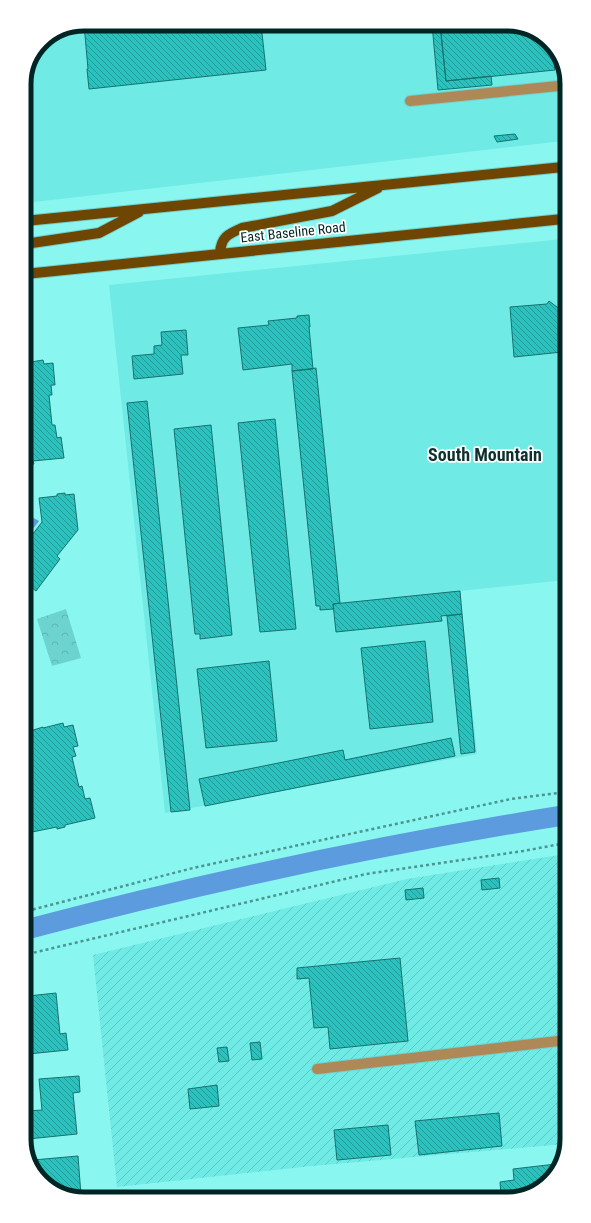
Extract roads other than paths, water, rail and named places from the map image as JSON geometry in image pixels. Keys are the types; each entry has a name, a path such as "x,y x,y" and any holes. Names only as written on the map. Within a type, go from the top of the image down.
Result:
{"main road":[{"path":"31,220 560,167"},
{"path":"220,253 221,244 224,238 232,232 242,228 332,211 383,185"},
{"path":"31,243 99,233 145,209"},
{"name":"East Baseline Road","path":"31,273 560,219"}],"lane":[{"path":"410,101 560,85"},
{"path":"317,1069 560,1041"}],"waterway":[{"path":"31,928 161,895 295,865 430,838 560,816"}],"district":[{"name":"South Mountain","path":"485,454"}]}
